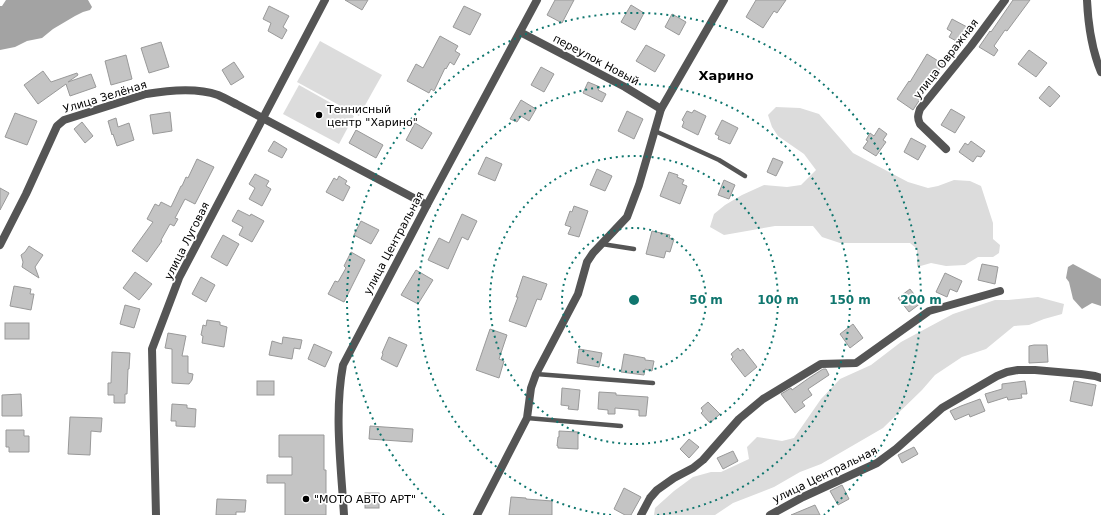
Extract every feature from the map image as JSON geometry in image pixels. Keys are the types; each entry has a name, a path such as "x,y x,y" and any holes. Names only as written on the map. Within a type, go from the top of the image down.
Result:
{"street":[{"name":"улица Луговая","path":"156,515 152,349 179,278 325,0"},
{"name":"улица Центральная","path":"344,515 339,405 343,365 426,205 537,0"},
{"path":"477,515 527,418 531,388 536,374 578,294 587,262 593,253 627,217 639,184 661,109 724,0"},
{"name":"улица Овражная","path":"946,149 920,124 918,114 920,109 971,46 1005,0"},
{"path":"1087,0 1087,10 1096,59 1101,72"},
{"name":"переулок Новый","path":"520,32 626,87 661,109"},
{"name":"Улица Зелёная","path":"0,245 26,194 57,126 64,120 146,94 160,92 185,90 217,95 264,118 426,205"},
{"path":"641,515 650,498 657,490 674,478 693,468 703,460 739,419 763,399 820,364 856,363 929,311 1000,291"},
{"name":"улица Центральная","path":"770,515 803,497 877,463 896,449 942,408 1002,374 1018,370 1035,370 1081,374 1101,378"}],"lane":[{"path":"655,131 719,160 745,176"},
{"path":"602,244 634,249"},
{"path":"536,374 653,383"},
{"path":"527,418 621,426"}],"shaded area":[{"path":"6,0 88,0 92,7 90,10 75,16 53,29 42,38 27,41 15,47 0,50 0,6 2,6"},
{"path":"320,41 382,75 359,116 297,82"},
{"name":"Теннисный центр \"Харино\"","path":"299,85 354,116 339,144 283,114"},
{"path":"776,107 800,108 819,114 853,153 908,182 928,188 954,180 970,181 981,186 993,223 993,239 1000,245 999,253 993,257 978,257 965,265 946,266 931,263 917,267 917,249 910,243 840,243 822,237 813,226 775,226 724,235 710,227 714,214 725,205 742,195 764,185 787,187 801,185 816,170 804,154 778,136 772,127 768,115"},
{"path":"1073,264 1101,279 1101,306 1092,303 1082,309 1073,299 1069,282 1066,278 1068,267"},
{"path":"1038,297 1064,304 1062,314 1029,325 1014,326 986,349 962,357 935,375 922,390 883,428 821,464 800,472 774,487 733,503 715,515 654,515 655,508 693,477 711,472 721,472 749,459 747,447 757,437 782,441 794,438 821,399 840,379 871,365 901,342 953,314 995,300"}],"building":[{"path":"345,0 368,0 362,10"},
{"path":"555,0 574,0 562,23 547,15"},
{"path":"756,0 786,0 777,13 774,11 763,28 746,17"},
{"path":"1013,0 1030,0 994,46 998,50 994,56 979,47"},
{"path":"631,5 644,13 635,30 621,22"},
{"path":"269,6 289,16 283,27 287,30 282,39 268,31 271,23 263,19"},
{"path":"464,6 481,14 470,35 453,27"},
{"path":"672,14 686,22 679,35 665,27"},
{"path":"952,19 967,27 958,42 949,37 952,32 947,29"},
{"path":"440,36 458,46 455,51 460,54 454,65 450,62 446,69 445,68 434,91 431,89 429,93 407,81 416,64 423,68"},
{"path":"161,42 169,67 149,73 141,48"},
{"path":"646,45 665,55 655,72 636,61"},
{"path":"1029,50 1047,63 1036,77 1018,64"},
{"path":"927,54 943,64 913,110 897,99 909,81 910,82"},
{"path":"126,55 132,79 111,85 105,61"},
{"path":"234,62 244,77 231,85 222,70"},
{"path":"541,67 554,74 544,92 531,85"},
{"path":"43,71 51,82 77,73 78,75 68,82 91,74 96,87 70,96 66,84 38,104 24,85"},
{"path":"588,82 600,87 598,90 606,94 602,102 583,93"},
{"path":"1049,86 1060,96 1050,107 1039,98"},
{"path":"521,100 536,109 529,121 521,116 517,122 510,119"},
{"path":"951,109 965,117 955,133 941,125"},
{"path":"694,110 706,116 698,135 682,127 684,122 682,120 687,111 692,113"},
{"path":"627,111 643,119 634,139 618,131"},
{"path":"170,112 172,131 153,134 150,115"},
{"path":"15,113 37,121 27,145 5,137"},
{"path":"116,118 118,127 129,123 134,140 117,146 108,121"},
{"path":"722,120 738,128 730,144 718,139 719,136 715,134"},
{"path":"82,122 93,136 85,143 74,129"},
{"path":"415,123 432,133 422,149 406,140"},
{"path":"879,128 887,134 883,140 886,142 876,156 863,148 868,141 866,140 870,133 874,136"},
{"path":"356,130 383,145 376,158 349,143"},
{"path":"911,138 926,146 918,160 904,152"},
{"path":"274,141 287,149 282,158 268,151"},
{"path":"971,141 985,151 981,157 977,156 973,162 959,152 965,143 968,145"},
{"path":"486,157 502,164 495,181 478,174"},
{"path":"773,158 783,162 776,176 767,172"},
{"path":"197,159 214,167 195,204 185,199 175,218 178,219 174,226 170,224 161,240 162,241 147,262 132,251 153,222 147,219 155,204 159,206 161,202 171,207 181,186 186,177 188,178"},
{"path":"597,169 612,176 605,191 590,185"},
{"path":"669,172 678,175 677,177 684,180 682,184 687,186 680,204 660,196"},
{"path":"255,174 269,181 266,186 271,189 262,206 249,199 255,188 249,184"},
{"path":"339,176 347,181 345,184 350,187 343,201 326,192 334,178 337,180"},
{"path":"724,180 735,185 729,199 718,195"},
{"path":"0,188 9,193 0,210"},
{"path":"574,206 588,211 579,237 568,234 571,227 565,225 570,211 572,212"},
{"path":"238,210 250,216 251,214 264,221 252,242 239,235 243,227 232,221"},
{"path":"462,214 477,221 468,240 462,237 448,269 428,260 439,238 449,243"},
{"path":"361,221 379,230 371,244 354,235"},
{"path":"652,231 670,235 669,238 674,239 670,252 666,251 664,258 646,254"},
{"path":"223,235 239,244 227,266 211,257"},
{"path":"29,246 43,255 35,267 39,278 22,267 23,262 21,255"},
{"path":"351,252 365,260 344,302 328,294 335,281 338,282 346,268 344,266"},
{"path":"982,264 998,267 995,284 978,280"},
{"path":"416,270 433,280 418,304 401,295"},
{"path":"135,272 152,284 139,300 123,288"},
{"path":"945,273 962,281 957,292 950,289 947,297 936,292"},
{"path":"523,276 547,284 541,300 537,299 526,327 509,321 518,297 516,297"},
{"path":"201,277 215,285 206,302 192,294"},
{"path":"14,286 31,289 30,294 34,294 31,310 10,306"},
{"path":"910,289 921,303 909,312 898,298"},
{"path":"125,305 140,309 134,328 120,324"},
{"path":"207,320 220,322 220,325 227,327 224,347 202,343 203,336 201,335 203,325 206,326"},
{"path":"5,323 29,323 29,339 5,339"},
{"path":"853,324 863,338 850,348 840,334"},
{"path":"490,329 507,335 499,359 504,361 499,378 476,370"},
{"path":"168,333 186,336 182,356 188,356 188,373 193,374 192,380 189,384 172,383 172,349 165,348"},
{"path":"283,337 302,340 300,349 294,348 292,359 269,355 272,341 282,344"},
{"path":"389,337 407,345 397,367 381,359"},
{"path":"314,344 332,352 325,367 308,359"},
{"path":"1047,345 1048,362 1029,363 1029,346"},
{"path":"738,348 740,351 743,349 757,367 745,377 731,359 733,357 731,354"},
{"path":"579,349 602,353 599,367 577,363"},
{"path":"112,352 130,353 125,403 114,403 114,395 108,395 108,383 111,383"},
{"path":"624,354 654,361 652,371 645,369 644,375 621,372"},
{"path":"823,369 826,369 829,375 808,389 812,395 802,402 805,406 795,413 781,394 791,388 792,390"},
{"path":"257,381 274,381 274,395 257,395"},
{"path":"1025,381 1027,394 1021,394 1022,398 1008,400 1007,397 988,403 985,394 1002,389 1002,384"},
{"path":"1074,381 1096,385 1092,406 1070,401"},
{"path":"562,388 580,390 578,410 568,409 569,406 561,405"},
{"path":"599,392 616,393 616,395 648,397 646,416 639,416 639,410 615,408 615,414 608,414 608,410 598,409"},
{"path":"21,394 22,416 2,416 2,395"},
{"path":"980,399 985,411 970,417 969,414 955,420 950,411"},
{"path":"708,402 720,414 710,423 701,413 703,411 701,408"},
{"path":"172,404 187,405 187,408 196,409 195,427 176,426 176,421 171,421"},
{"path":"70,417 102,418 101,432 91,431 90,455 68,454"},
{"path":"370,426 413,429 412,442 369,439"},
{"path":"6,430 24,430 24,436 29,436 29,452 9,452 9,447 6,447"},
{"path":"559,431 578,432 578,449 558,448"},
{"path":"279,435 324,435 326,515 285,515 285,483 267,483 267,475 292,475 292,457 279,457"},
{"path":"689,439 699,447 689,458 680,449"},
{"path":"914,447 918,454 902,463 898,455"},
{"path":"733,451 738,461 723,469 717,458"},
{"path":"842,485 849,499 838,505 830,491"},
{"path":"624,488 641,497 631,515 625,515 614,509"},
{"path":"365,493 379,493 379,508 365,508"},
{"path":"511,497 552,501 552,515 509,515"},
{"path":"217,499 246,500 245,512 236,512 236,515 216,515"},
{"path":"815,505 820,515 791,515"}],"place":[{"name":"Теннисный центр \"Харино\"","path":"319,115"},
{"name":"\"МОТО АВТО АРТ\"","path":"306,499"}],"district":[{"name":"Харино","path":"726,75"}]}
